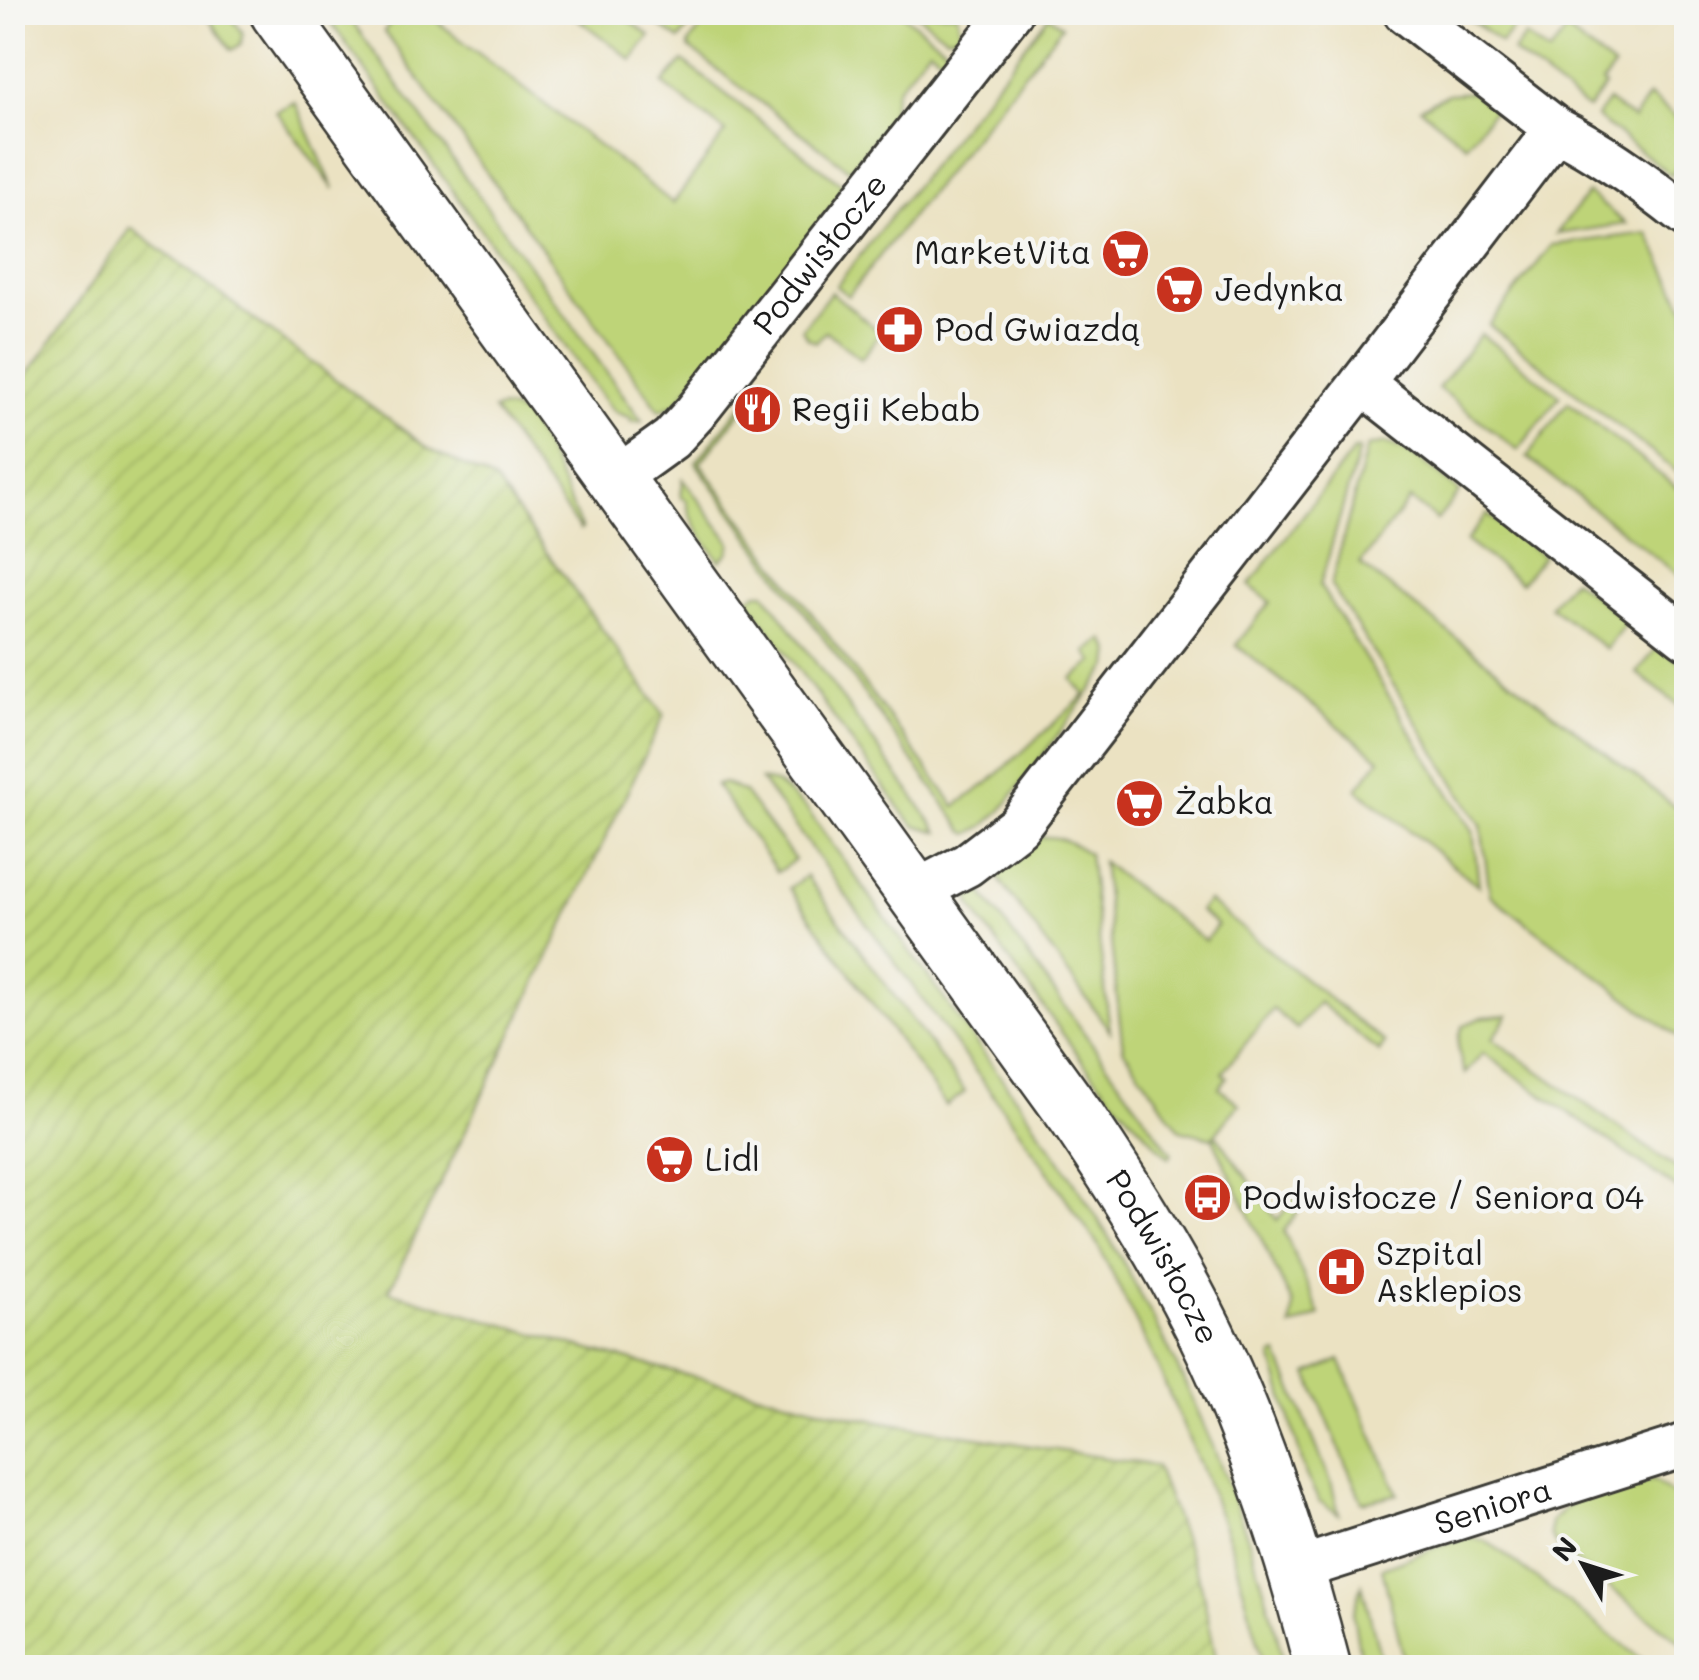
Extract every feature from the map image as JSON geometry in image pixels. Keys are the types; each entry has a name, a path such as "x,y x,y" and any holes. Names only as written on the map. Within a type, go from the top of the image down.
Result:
{"street":[{"name":"Podwisłocze","path":"278,12 1078,1119 1160,1248 1213,1348 1248,1428 1298,1569 1324,1668"},
{"name":"Podwisłocze","path":"614,480 671,440 695,413 1011,12"},
{"path":"1405,12 1556,128 1610,160 1686,216"},
{"path":"913,893 967,864 1018,826 1556,128"},
{"path":"1362,383 1686,637"},
{"name":"Seniora","path":"1298,1569 1685,1447"}],"green space":[{"path":"900,12 952,53 946,61 929,48 896,90 889,122 850,170 689,48 714,13"},
{"path":"204,13 228,13 243,33 241,44 232,50"},
{"path":"324,13 346,13 642,421 631,422 631,418 607,404"},
{"path":"398,13 431,13 673,203 726,132 663,84 683,61 843,185 845,191 676,404 660,411 384,31"},
{"path":"570,13 619,13 650,36 632,60"},
{"path":"643,13 701,13 679,40"},
{"path":"915,13 957,13 961,34 946,37"},
{"path":"1461,13 1518,13 1515,17 1519,20 1501,43"},
{"path":"1049,16 1062,26 848,296 836,286"},
{"path":"1567,31 1614,68 1588,109 1513,52 1525,36 1549,54"},
{"path":"1474,92 1494,110 1466,145 1420,108 1448,94"},
{"path":"1649,96 1686,125 1686,155 1671,175 1596,117 1608,101 1633,119"},
{"path":"295,102 334,189 276,111"},
{"path":"1588,193 1626,224 1556,234"},
{"path":"131,228 429,449 495,481 664,715 389,1291 590,1350 854,1417 1156,1466 1201,1584 1218,1667 13,1667 13,369 26,377"},
{"path":"1648,233 1686,311 1686,479 1489,325 1552,245"},
{"path":"831,292 881,333 861,359 826,331 816,342 807,338 802,329"},
{"path":"1481,334 1560,396 1518,450 1438,388"},
{"path":"763,381 772,384 775,392 772,395 761,387 700,463 955,806 988,783 1085,695 1072,679 1094,662 1087,652 1104,639 1111,651 1109,666 1002,810 969,834 696,462"},
{"path":"1568,402 1686,495 1686,581 1527,457"},
{"path":"493,410 518,412 530,423 582,529"},
{"path":"1385,443 1415,456 1460,492 1437,520 1410,499 1360,564 1686,815 1686,1043 1490,895 1481,825 1331,585 1367,447"},
{"path":"1354,450 1359,450 1320,586 1473,831 1479,886 1357,789 1380,759 1236,645 1270,602 1249,585"},
{"path":"683,479 731,543 720,561 695,525 686,499 681,498"},
{"path":"1487,514 1543,556 1521,583 1466,541"},
{"path":"1572,579 1627,621 1606,649 1550,606"},
{"path":"765,593 939,832 914,825 905,815 747,599"},
{"path":"1659,645 1686,667 1686,711 1637,673"},
{"path":"761,780 776,783 806,808 1031,1118 1111,1241 1166,1343 1214,1448 1254,1556 1285,1667 1265,1667 1231,1545 1205,1477 1153,1356 1098,1245 1026,1140"},
{"path":"724,783 744,792 795,860 777,872 716,785"},
{"path":"1044,837 1073,844 1089,854 1110,1031 993,871 1031,840"},
{"path":"1102,862 1205,941 1217,925 1199,911 1208,901 1385,1043 1379,1052 1319,1002 1297,1029 1273,1009 1222,1073 1227,1077 1219,1088 1239,1104 1212,1138 1180,1130 1123,1049"},
{"path":"806,876 965,1092 946,1106 789,888"},
{"path":"979,888 1172,1154 1169,1158 1083,1062 980,919 970,903 970,896"},
{"path":"1508,1015 1493,1039 1686,1175 1686,1195 1483,1053 1465,1074 1458,1043 1464,1025 1483,1017"},
{"path":"1217,1136 1277,1220 1302,1189 1308,1198 1284,1231 1320,1315 1291,1327 1293,1305 1213,1139"},
{"path":"1278,1354 1331,1482 1339,1514 1319,1501 1306,1475 1272,1356"},
{"path":"1340,1360 1398,1494 1362,1502 1308,1374"},
{"path":"1653,1480 1686,1505 1686,1646 1558,1548 1550,1535 1551,1522 1574,1500"},
{"path":"1473,1538 1498,1549 1652,1667 1406,1667 1382,1568 1457,1539"},
{"path":"1362,1585 1383,1667 1362,1667 1353,1614"}],"place":[{"name":"MarketVita","path":"1126,253"},
{"name":"Jedynka","path":"1180,290"},
{"name":"Pod Gwiazdą","path":"900,330"},
{"name":"Regii Kebab","path":"757,410"},
{"name":"Żabka","path":"1140,803"},
{"name":"Lidl","path":"670,1160"},
{"name":"Podwisłocze / Seniora 04","path":"1208,1198"},
{"name":"Szpital Asklepios","path":"1341,1272"}]}
